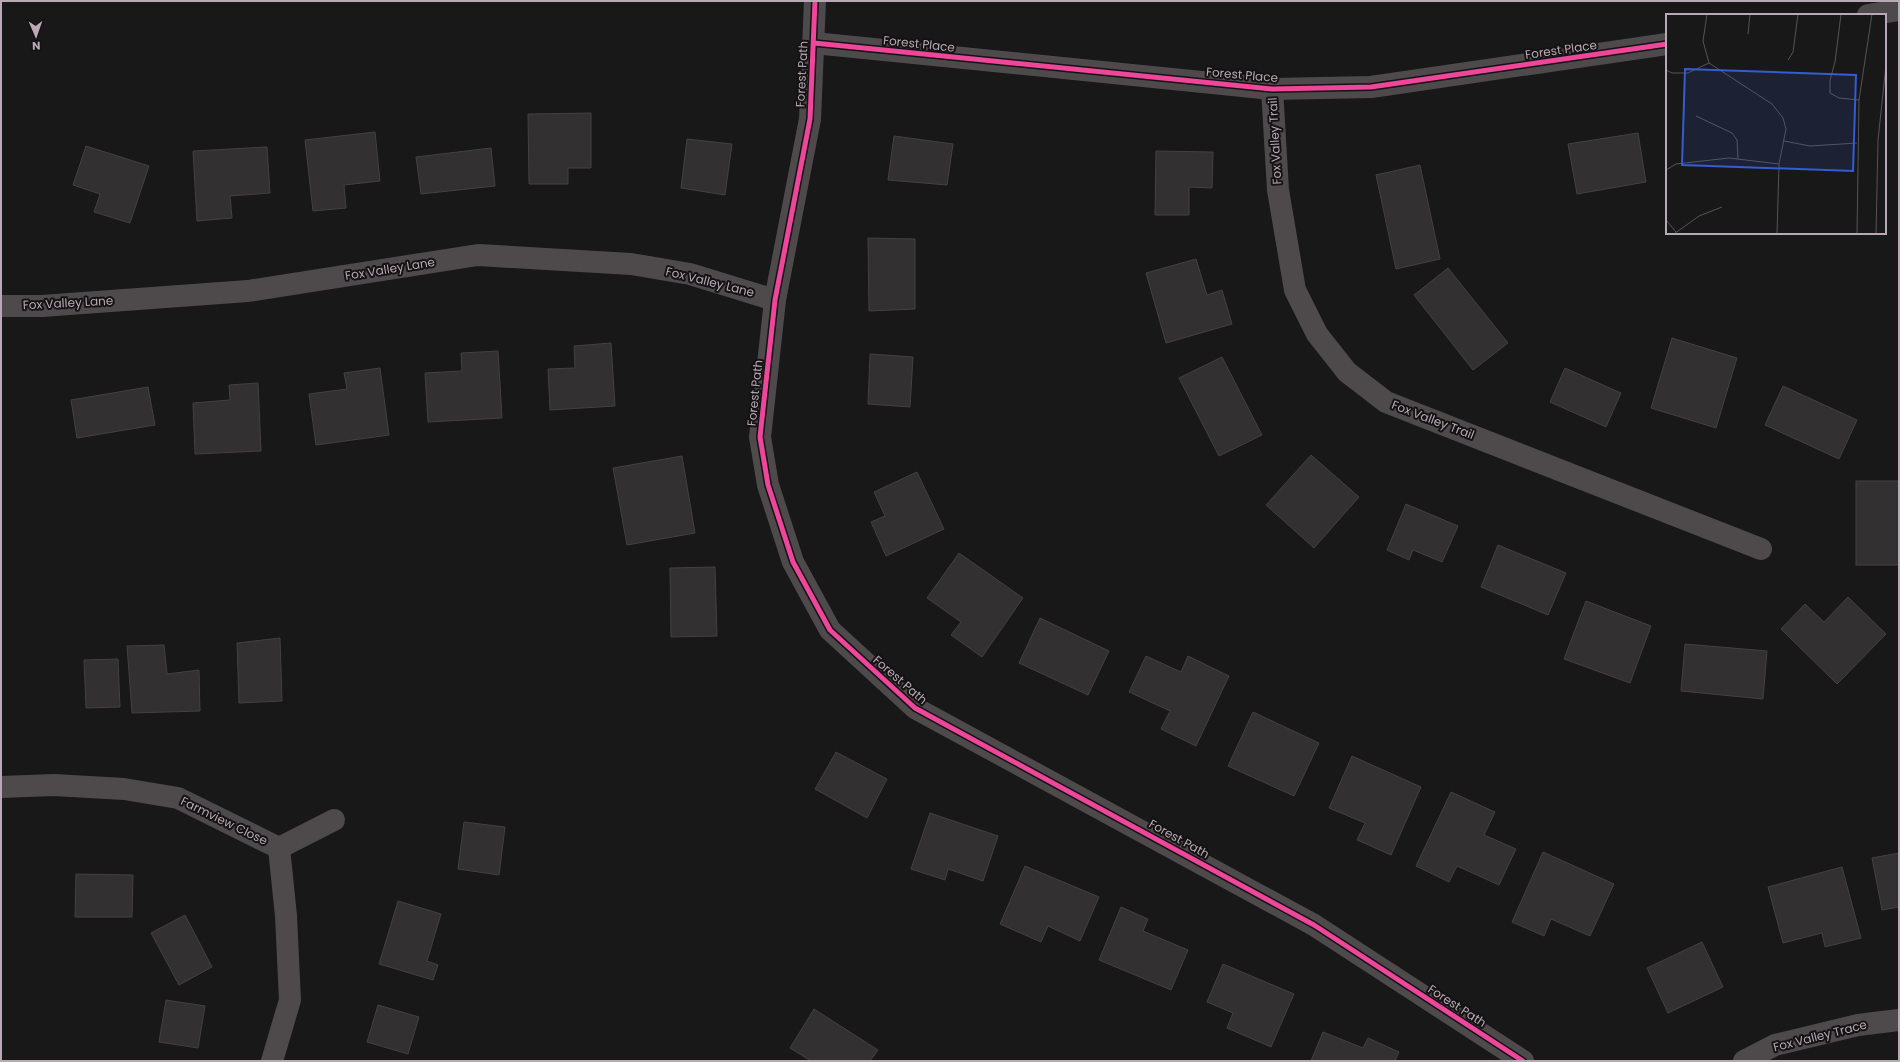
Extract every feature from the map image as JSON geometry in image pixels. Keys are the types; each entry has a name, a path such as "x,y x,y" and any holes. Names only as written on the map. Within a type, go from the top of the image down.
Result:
{"street":[{"name":"Forest Path","path":"815,1 810,120 775,300 760,437 768,485 793,562 830,630 915,708 988,746 1314,925 1523,1061"},
{"path":"1874,14 1899,10"},
{"name":"Forest Place","path":"814,43 1272,89 1371,87 1666,44"},
{"name":"Fox Valley Trail","path":"1272,89 1278,190 1295,290 1317,334 1348,372 1386,402 1761,549"},
{"name":"Fox Valley Lane","path":"1,306 42,306 248,291 478,255 631,264 690,274 775,300"},
{"name":"Farmview Close","path":"1,787 54,785 116,789 178,798 279,848 286,916 290,1000 272,1061"},
{"path":"279,848 334,820"},
{"name":"Fox Valley Trace","path":"1744,1061 1775,1045 1858,1025 1899,1020"}],"building":[{"path":"591,113 591,168 568,168 568,184 529,184 528,114"},
{"path":"375,132 380,181 344,185 346,208 313,211 305,140"},
{"path":"1638,133 1646,182 1577,194 1568,144"},
{"path":"894,136 953,144 947,185 888,180"},
{"path":"687,139 732,144 725,195 681,188"},
{"path":"86,146 149,166 130,223 94,212 100,194 73,185"},
{"path":"267,147 270,193 230,196 232,218 197,221 193,151"},
{"path":"491,148 495,186 421,194 416,157"},
{"path":"1156,151 1213,152 1212,188 1189,187 1189,215 1155,215"},
{"path":"1420,165 1440,259 1396,269 1376,175"},
{"path":"868,238 915,239 915,309 869,311"},
{"path":"1196,259 1207,295 1222,290 1232,324 1166,343 1146,273"},
{"path":"1448,268 1508,343 1473,370 1414,295"},
{"path":"1672,338 1737,358 1716,428 1651,408"},
{"path":"611,343 615,406 550,410 548,369 575,368 574,346"},
{"path":"498,351 502,418 428,422 425,373 462,371 461,353"},
{"path":"870,354 913,357 910,407 868,404"},
{"path":"1222,357 1262,435 1219,456 1179,378"},
{"path":"380,368 389,435 316,445 309,394 347,389 344,373"},
{"path":"1565,368 1621,393 1606,427 1550,402"},
{"path":"258,383 261,451 195,454 193,403 230,400 229,385"},
{"path":"1783,386 1857,420 1839,459 1765,425"},
{"path":"148,387 155,425 77,438 71,400"},
{"path":"1311,455 1359,497 1314,548 1266,505"},
{"path":"682,456 695,533 627,545 613,468"},
{"path":"917,472 944,529 886,556 871,522 885,516 874,492"},
{"path":"1856,481 1899,481 1899,565 1856,565"},
{"path":"1406,504 1458,526 1442,562 1413,550 1409,560 1387,550"},
{"path":"1498,545 1566,573 1548,615 1481,587"},
{"path":"959,553 1023,598 982,657 951,635 961,622 927,598"},
{"path":"715,567 717,636 671,637 670,568"},
{"path":"1848,597 1886,634 1837,684 1781,629 1805,604 1824,622"},
{"path":"1586,601 1651,626 1630,683 1564,659"},
{"path":"1040,618 1109,651 1088,695 1019,663"},
{"path":"280,638 282,701 239,703 237,643"},
{"path":"1685,644 1767,651 1763,699 1681,691"},
{"path":"164,645 167,674 199,670 200,711 132,713 127,646"},
{"path":"1146,656 1181,672 1188,656 1229,676 1196,746 1161,729 1170,711 1129,692"},
{"path":"118,659 120,707 86,708 84,660"},
{"path":"1253,712 1319,743 1294,796 1228,766"},
{"path":"836,752 887,779 867,818 815,789"},
{"path":"1352,756 1421,787 1391,855 1357,840 1365,823 1329,808"},
{"path":"1451,792 1495,812 1484,835 1516,849 1499,885 1457,866 1449,882 1416,866"},
{"path":"930,813 998,836 983,881 948,869 945,880 911,869"},
{"path":"464,822 505,827 499,875 458,869"},
{"path":"1543,852 1614,884 1590,936 1551,919 1544,936 1512,922"},
{"path":"1899,853 1899,907 1882,910 1872,858"},
{"path":"1025,866 1099,897 1080,941 1048,926 1041,942 1000,924"},
{"path":"1842,867 1861,938 1825,947 1822,933 1783,943 1768,887"},
{"path":"76,874 133,875 132,917 75,917"},
{"path":"398,901 441,914 427,961 438,965 433,980 379,964"},
{"path":"1121,907 1148,919 1143,931 1188,950 1171,990 1099,960"},
{"path":"185,915 212,967 179,985 151,933"},
{"path":"1702,942 1723,987 1668,1013 1647,968"},
{"path":"1223,964 1294,994 1271,1047 1227,1028 1233,1013 1207,1002"},
{"path":"166,1000 205,1006 198,1048 159,1042"},
{"path":"378,1005 419,1017 408,1054 367,1042"},
{"path":"814,1009 878,1050 870,1061 811,1061 790,1048"},
{"path":"1323,1032 1363,1048 1368,1038 1399,1052 1395,1061 1311,1061"}],"cycle path":[{"path":"815,1 810,119 775,300 760,437 768,485 793,562 830,630 915,708 1314,925 1523,1061"},
{"path":"814,43 1272,89 1371,87 1666,44"}]}
